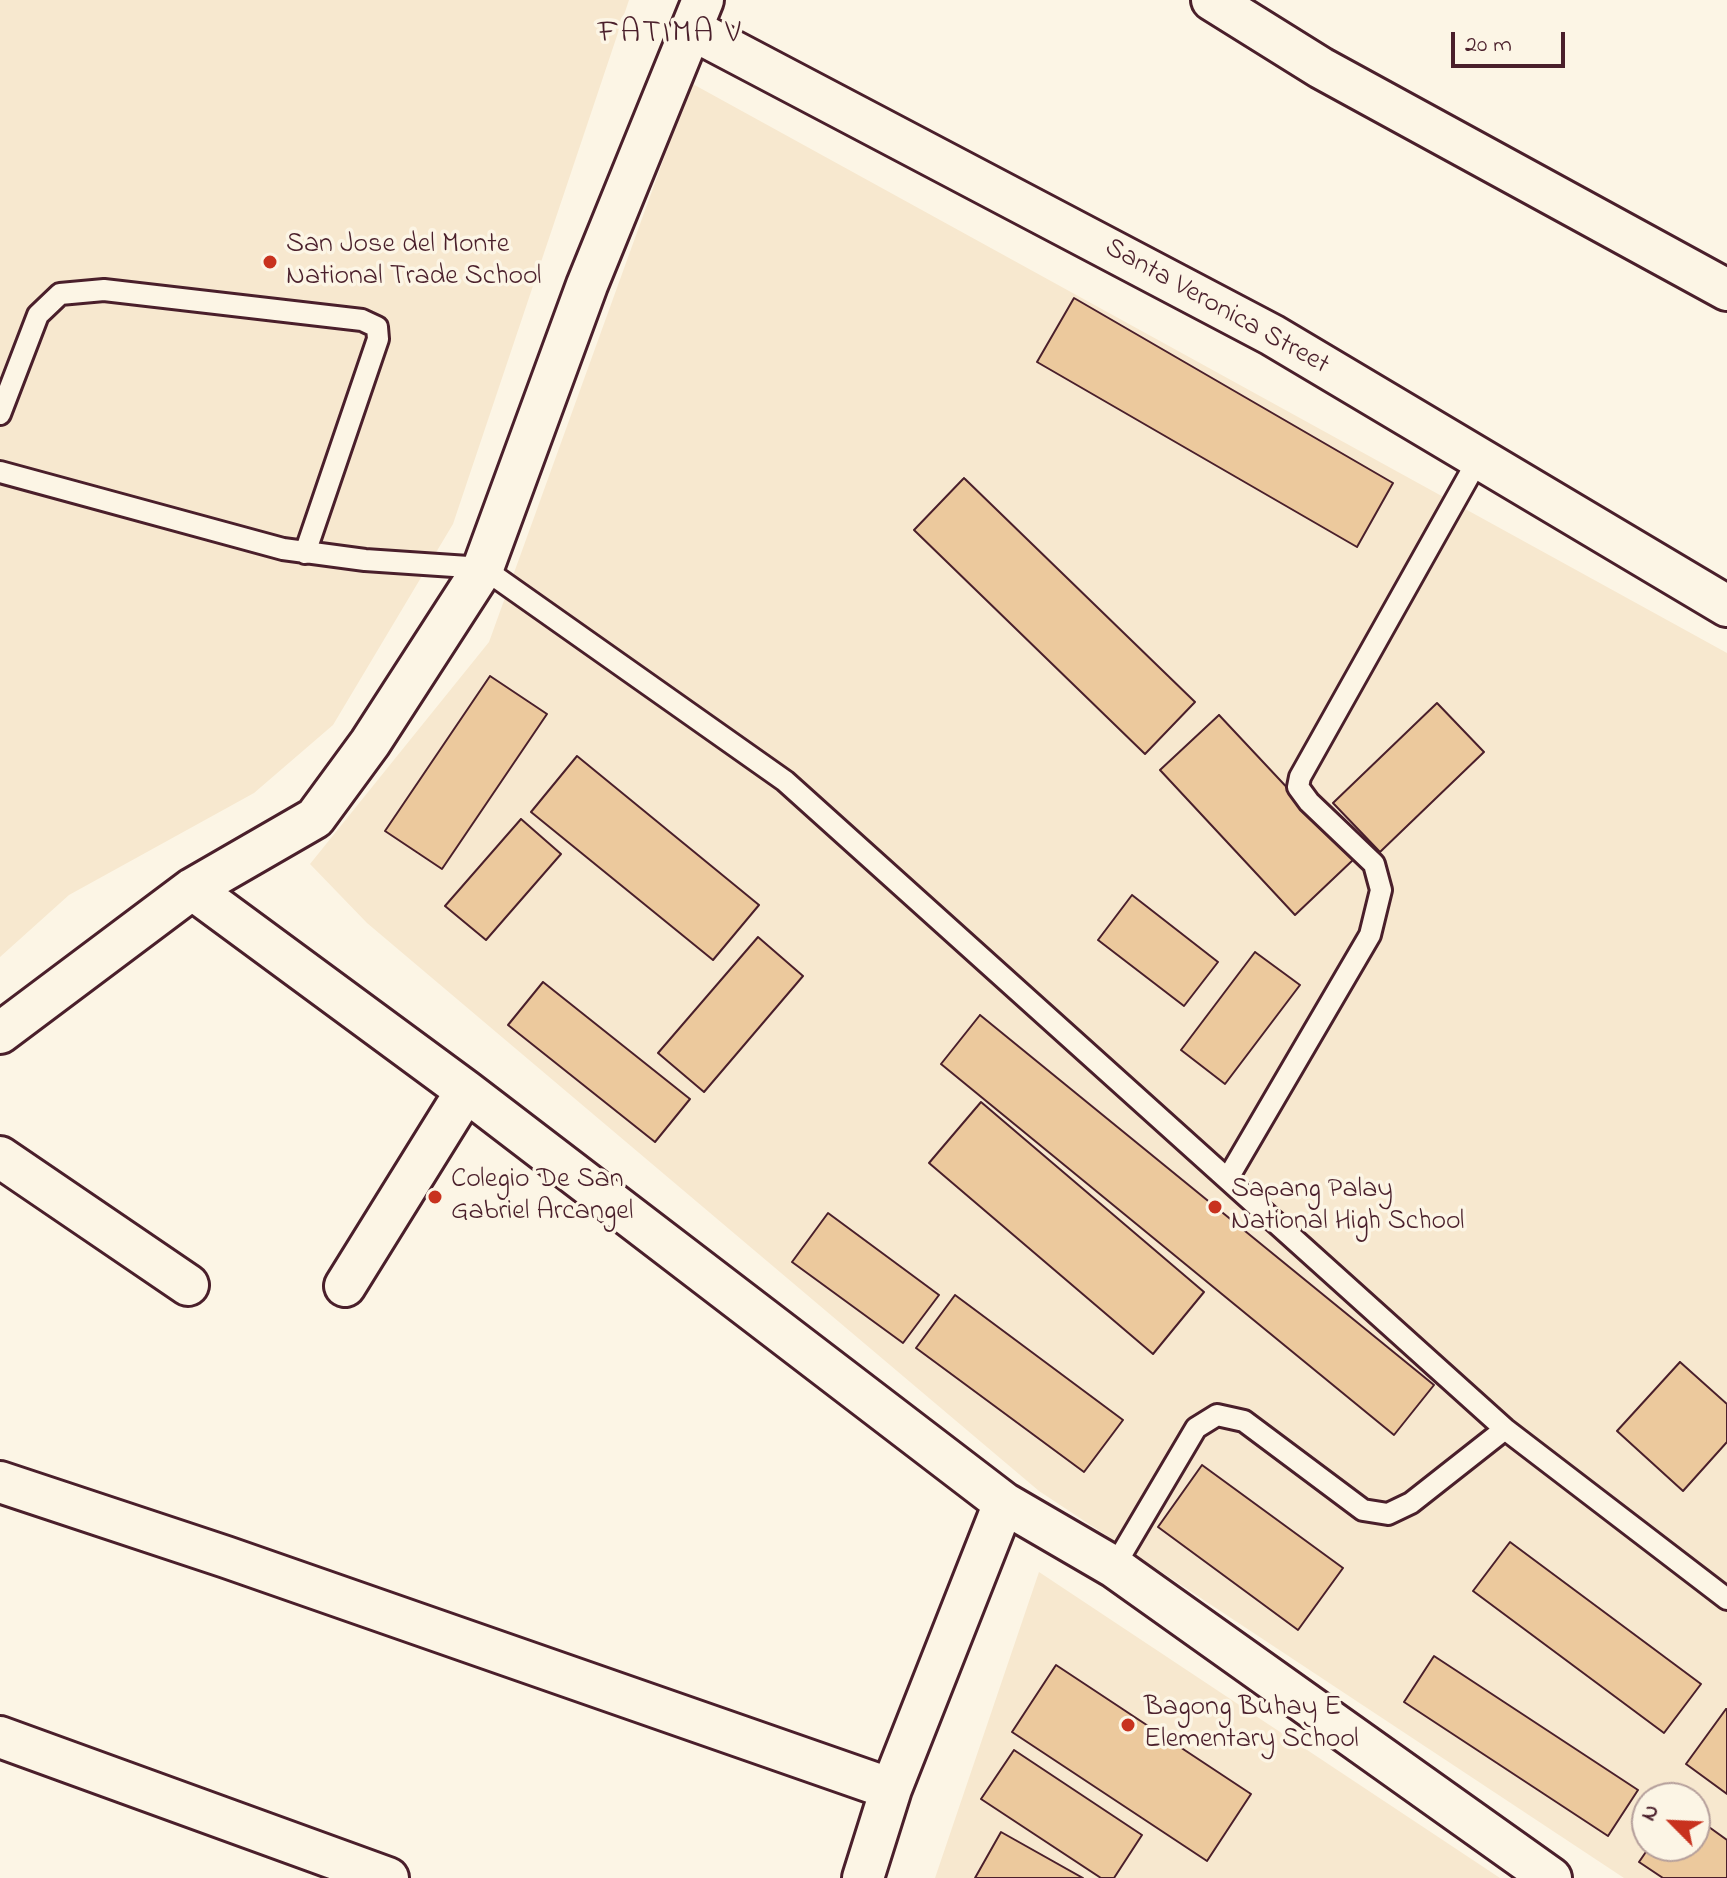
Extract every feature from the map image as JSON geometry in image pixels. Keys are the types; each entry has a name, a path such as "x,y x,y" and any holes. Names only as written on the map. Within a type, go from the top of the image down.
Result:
{"street":[{"path":"1212,0 1321,68 1727,290"},
{"path":"0,1033 192,889 315,818 370,743 483,568 587,285 698,15"},
{"name":"Santa Veronica Street","path":"698,15 1272,335 1727,606"},
{"path":"192,889 466,1091 1004,1503 1114,1567 1551,1878"},
{"path":"345,1286 466,1091"},
{"path":"0,1157 188,1285"},
{"path":"0,1482 241,1562 891,1789"},
{"path":"863,1878 891,1789 1004,1503"},
{"path":"0,1737 388,1878"}],"lane":[{"path":"0,414 38,315 60,294 104,290 362,320 377,327 378,339 305,553"},
{"path":"1228,1178 1370,935 1381,890 1374,864 1309,802 1298,787 1300,777 1479,458"},
{"path":"0,472 283,549 365,560 483,568 785,781 1505,1429 1727,1599"},
{"path":"1114,1567 1196,1428 1217,1415 1244,1421 1363,1510 1388,1514 1411,1503 1505,1429"}],"shaded area":[{"name":"San Jose del Monte National Trade School","path":"0,0 629,0 453,524 333,725 254,793 69,895 0,957"},
{"name":"Sapang Palay National High School","path":"691,83 1727,653 1727,1878 1624,1878 1039,1491 367,923 310,864 489,642"},
{"name":"Bagong Buhay E Elementary School","path":"1039,1572 1500,1878 935,1878"}],"building":[{"path":"1074,298 1393,483 1357,547 1037,362"},
{"path":"964,478 1195,702 1145,754 914,530"},
{"path":"490,676 547,714 442,869 385,831"},
{"path":"1437,703 1484,752 1380,852 1333,803"},
{"path":"1219,715 1354,859 1295,915 1160,770"},
{"path":"577,756 759,905 713,960 531,812"},
{"path":"521,819 561,854 486,940 445,906"},
{"path":"1132,895 1218,962 1184,1006 1098,940"},
{"path":"758,937 803,976 704,1092 658,1053"},
{"path":"1255,952 1300,985 1225,1084 1181,1050"},
{"path":"543,982 690,1099 655,1142 508,1025"},
{"path":"980,1015 1434,1385 1394,1435 941,1064"},
{"path":"981,1102 1204,1292 1153,1354 929,1163"},
{"path":"828,1213 939,1295 903,1343 792,1262"},
{"path":"955,1295 1123,1420 1084,1472 916,1348"},
{"path":"1680,1362 1727,1404 1727,1442 1683,1491 1617,1431"},
{"path":"1202,1465 1343,1568 1298,1630 1158,1527"},
{"path":"1510,1542 1701,1684 1664,1733 1473,1591"},
{"path":"1434,1656 1631,1785 1631,1801 1608,1836 1404,1702"},
{"path":"1056,1665 1251,1794 1207,1861 1012,1732"},
{"path":"1726,1709 1727,1709 1727,1794 1686,1764"},
{"path":"1014,1750 1142,1835 1114,1878 1101,1878 981,1799"},
{"path":"1711,1828 1727,1840 1727,1878 1663,1878 1639,1862 1711,1862"},
{"path":"1001,1832 1083,1878 975,1878"}],"place":[{"name":"San Jose del Monte National Trade School","path":"270,262"},
{"name":"Colegio De San Gabriel Arcangel","path":"435,1197"},
{"name":"Sapang Palay National High School","path":"1215,1207"},
{"name":"Bagong Buhay E Elementary School","path":"1128,1725"}],"district":[{"name":"FATIMA V","path":"670,36"}]}
